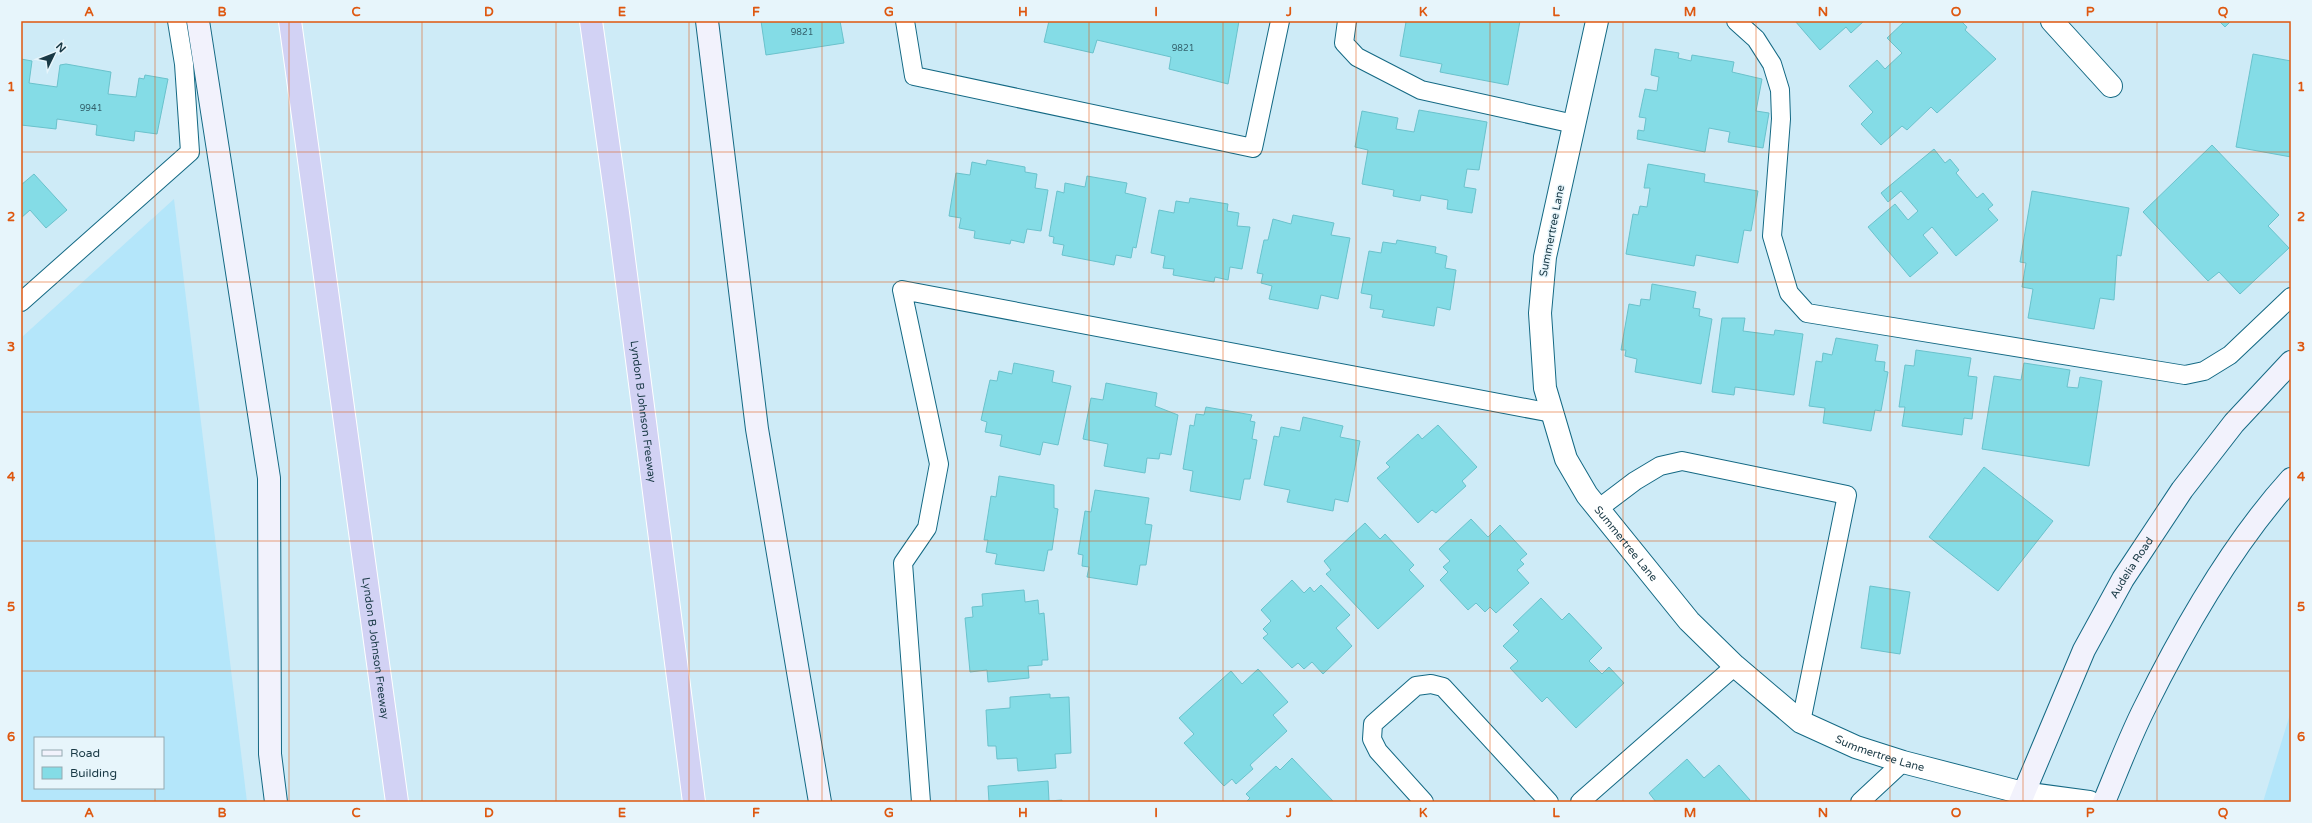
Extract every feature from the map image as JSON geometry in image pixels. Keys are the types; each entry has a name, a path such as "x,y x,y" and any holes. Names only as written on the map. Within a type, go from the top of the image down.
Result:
{"highway":[{"name":"Lyndon B Johnson Freeway","path":"290,21 353,494 397,802"},
{"name":"Lyndon B Johnson Freeway","path":"591,23 620,228 694,802"}],"main road":[{"path":"198,21 269,478 270,754 276,802"},
{"path":"707,21 757,429 820,802"},
{"name":"Audelia Road","path":"2022,797 2084,650 2123,579 2182,490 2234,423 2291,362"},
{"path":"2104,802 2143,710 2190,623 2242,541 2290,482"}],"street":[{"name":"Summertree Lane","path":"1597,21 1545,257 1540,313 1545,388 1566,459 1587,496 1689,621 1735,666 1802,722 1856,747 2022,797 2089,802"},
{"path":"2052,21 2111,86"}],"lane":[{"path":"21,302 190,152 184,64 177,21"},
{"path":"905,21 914,76 1253,148 1280,21"},
{"path":"1347,21 1344,43 1357,57 1421,90 1574,124"},
{"path":"1736,21 1756,38 1768,58 1780,90 1781,119 1772,236 1789,293 1807,313 2185,375 2204,372 2230,355 2291,297"},
{"path":"921,802 903,564 927,528 939,464 902,290 1552,413"},
{"path":"1598,509 1635,481 1660,466 1682,461 1847,495 1802,722"},
{"path":"1580,802 1735,666"},
{"path":"1424,802 1378,751 1372,739 1373,724 1416,686 1431,684 1443,687 1549,802"},
{"path":"1860,802 1903,762"}],"shaded area":[{"path":"174,199 247,802 21,802 21,338"},
{"path":"2291,711 2291,802 2263,802"}],"building":[{"path":"761,21 840,21 844,43 766,55"},
{"path":"1049,21 1239,21 1228,84 1169,69 1171,57 1097,40 1093,53 1044,42"},
{"path":"1402,21 1520,21 1508,85 1440,72 1442,64 1400,56 1406,22"},
{"path":"1795,21 1864,21 1851,33 1846,27 1820,50"},
{"path":"1905,21 1961,21 1967,27 1965,30 1996,59 1937,113 1931,107 1907,130 1902,126 1881,145 1861,124 1873,112 1849,86 1877,60 1885,69 1902,53 1887,38"},
{"path":"2219,21 2231,21 2225,27"},
{"path":"1655,49 1679,53 1678,58 1691,61 1692,55 1734,62 1732,72 1762,79 1756,111 1769,113 1763,148 1728,142 1730,132 1709,128 1705,152 1637,139 1638,130 1644,131 1646,118 1639,117 1645,89 1657,91 1659,77 1651,75"},
{"path":"2253,54 2291,61 2291,157 2236,147"},
{"path":"21,59 32,61 29,83 57,87 60,65 66,64 111,72 108,94 136,97 139,78 144,79 145,75 168,79 157,134 135,131 134,141 96,135 97,125 57,119 56,129 21,125"},
{"path":"1419,110 1487,122 1479,170 1467,169 1464,187 1476,189 1472,213 1447,209 1448,200 1421,195 1420,201 1393,196 1394,190 1362,184 1368,150 1355,147 1362,111 1398,118 1396,129 1414,132"},
{"path":"2212,145 2279,215 2268,226 2289,248 2240,294 2219,272 2208,281 2143,212"},
{"path":"1934,149 1945,163 1950,159 1959,170 1956,173 1977,198 1983,193 1993,205 1988,209 1998,220 1956,256 1932,227 1923,235 1938,253 1910,277 1868,227 1895,204 1908,220 1918,211 1901,191 1888,202 1881,193"},
{"path":"987,160 1025,167 1025,172 1037,174 1035,188 1048,190 1041,231 1027,229 1024,243 1011,240 1010,244 974,238 975,231 959,228 961,218 949,216 956,173 970,175 972,162 986,165"},
{"path":"1648,164 1705,174 1704,182 1758,191 1751,231 1744,230 1738,263 1696,255 1694,266 1626,254 1633,214 1638,215 1640,206 1647,207 1650,188 1644,188"},
{"path":"34,174 67,210 46,228 30,210 21,218 21,185"},
{"path":"1087,176 1127,183 1125,193 1146,198 1136,248 1133,247 1131,258 1116,255 1114,265 1062,255 1064,245 1053,243 1054,237 1049,236 1057,191 1064,193 1065,183 1085,187"},
{"path":"2032,191 2129,208 2121,256 2117,255 2114,300 2100,298 2094,329 2028,318 2033,289 2022,287 2026,263 2020,262"},
{"path":"1190,198 1228,204 1227,211 1239,213 1237,226 1250,227 1242,269 1230,267 1228,280 1215,277 1214,282 1173,275 1174,269 1163,268 1165,256 1151,253 1159,210 1174,213 1176,201 1189,203"},
{"path":"1293,215 1334,223 1331,235 1350,238 1338,299 1321,295 1318,309 1269,299 1272,286 1261,283 1263,274 1257,273 1264,240 1268,240 1273,219 1291,224"},
{"path":"1397,240 1436,247 1435,253 1447,256 1445,268 1456,270 1450,310 1437,307 1434,326 1382,317 1384,310 1370,308 1372,295 1361,293 1369,251 1381,253 1383,242 1396,244"},
{"path":"1652,284 1696,292 1693,308 1700,309 1699,316 1712,319 1701,384 1635,372 1637,359 1625,356 1626,350 1621,350 1629,304 1640,306 1641,299 1650,300"},
{"path":"1722,318 1745,318 1743,331 1774,335 1775,330 1803,334 1794,395 1735,387 1734,395 1712,392"},
{"path":"1836,338 1878,345 1875,361 1885,362 1884,371 1888,372 1881,411 1875,410 1871,431 1823,423 1825,408 1809,406 1816,361 1822,362 1823,353 1832,355"},
{"path":"1916,350 1971,358 1968,376 1977,377 1972,419 1964,418 1962,435 1902,426 1905,407 1899,407 1905,365 1914,366"},
{"path":"1014,363 1054,371 1052,382 1071,386 1058,445 1043,442 1040,455 1000,446 1002,435 985,432 987,422 981,420 990,380 997,381 999,371 1012,374"},
{"path":"2024,363 2070,370 2067,387 2078,388 2080,377 2102,381 2089,466 1982,449 1994,376 2021,380"},
{"path":"1106,383 1157,393 1155,406 1178,415 1171,455 1160,453 1159,459 1147,458 1145,473 1104,466 1108,444 1083,439 1091,398 1103,400"},
{"path":"1206,407 1252,415 1250,421 1255,422 1252,439 1257,440 1250,479 1244,479 1240,500 1190,491 1193,471 1183,469 1190,425 1194,426 1196,414 1204,415"},
{"path":"1303,417 1343,426 1340,437 1360,441 1348,502 1335,499 1333,511 1287,502 1290,490 1264,485 1274,436 1279,437 1281,427 1300,431"},
{"path":"1438,425 1477,467 1462,481 1466,486 1436,513 1432,510 1418,523 1377,478 1390,467 1386,463 1418,434 1422,439"},
{"path":"1984,467 2053,521 1998,591 1929,537"},
{"path":"999,476 1054,485 1054,508 1058,509 1052,550 1048,550 1044,571 995,564 997,554 986,552 988,540 984,540 991,496 996,497"},
{"path":"1095,490 1149,498 1145,524 1152,525 1146,565 1140,565 1137,585 1087,577 1089,567 1082,566 1083,555 1078,554 1085,511 1091,512"},
{"path":"1471,519 1488,537 1500,525 1527,554 1520,560 1524,564 1517,570 1529,583 1496,613 1490,607 1485,612 1476,603 1468,610 1440,580 1448,572 1443,567 1450,561 1439,549"},
{"path":"1365,523 1380,539 1385,534 1414,565 1409,570 1424,586 1378,629 1326,574 1331,570 1324,561"},
{"path":"1292,580 1304,593 1310,587 1314,592 1321,585 1350,615 1336,628 1352,646 1323,674 1312,662 1304,669 1298,663 1292,668 1263,638 1268,634 1263,629 1271,621 1261,610"},
{"path":"1870,586 1910,592 1900,654 1861,648"},
{"path":"1024,590 1025,602 1038,600 1039,614 1044,613 1048,660 1042,660 1042,665 1028,666 1029,678 988,682 987,670 970,672 965,618 973,617 972,607 983,606 982,594"},
{"path":"1541,598 1562,620 1569,613 1602,648 1589,661 1602,674 1609,667 1624,683 1576,728 1547,697 1542,702 1510,668 1518,661 1503,646 1519,631 1513,625"},
{"path":"1258,669 1288,702 1273,715 1287,731 1250,765 1253,769 1236,784 1232,779 1224,786 1184,743 1194,734 1179,718 1231,671 1242,684"},
{"path":"1050,694 1050,698 1069,697 1071,753 1055,754 1056,768 1018,771 1017,758 997,759 996,746 988,746 986,710 1010,708 1010,697"},
{"path":"1292,758 1333,801 1246,802 1250,798 1246,794 1276,766 1280,770"},
{"path":"1687,759 1704,778 1719,765 1750,800 1748,802 1656,802 1649,793"},
{"path":"1048,781 1049,801 1062,800 1062,802 989,802 988,786"}]}
